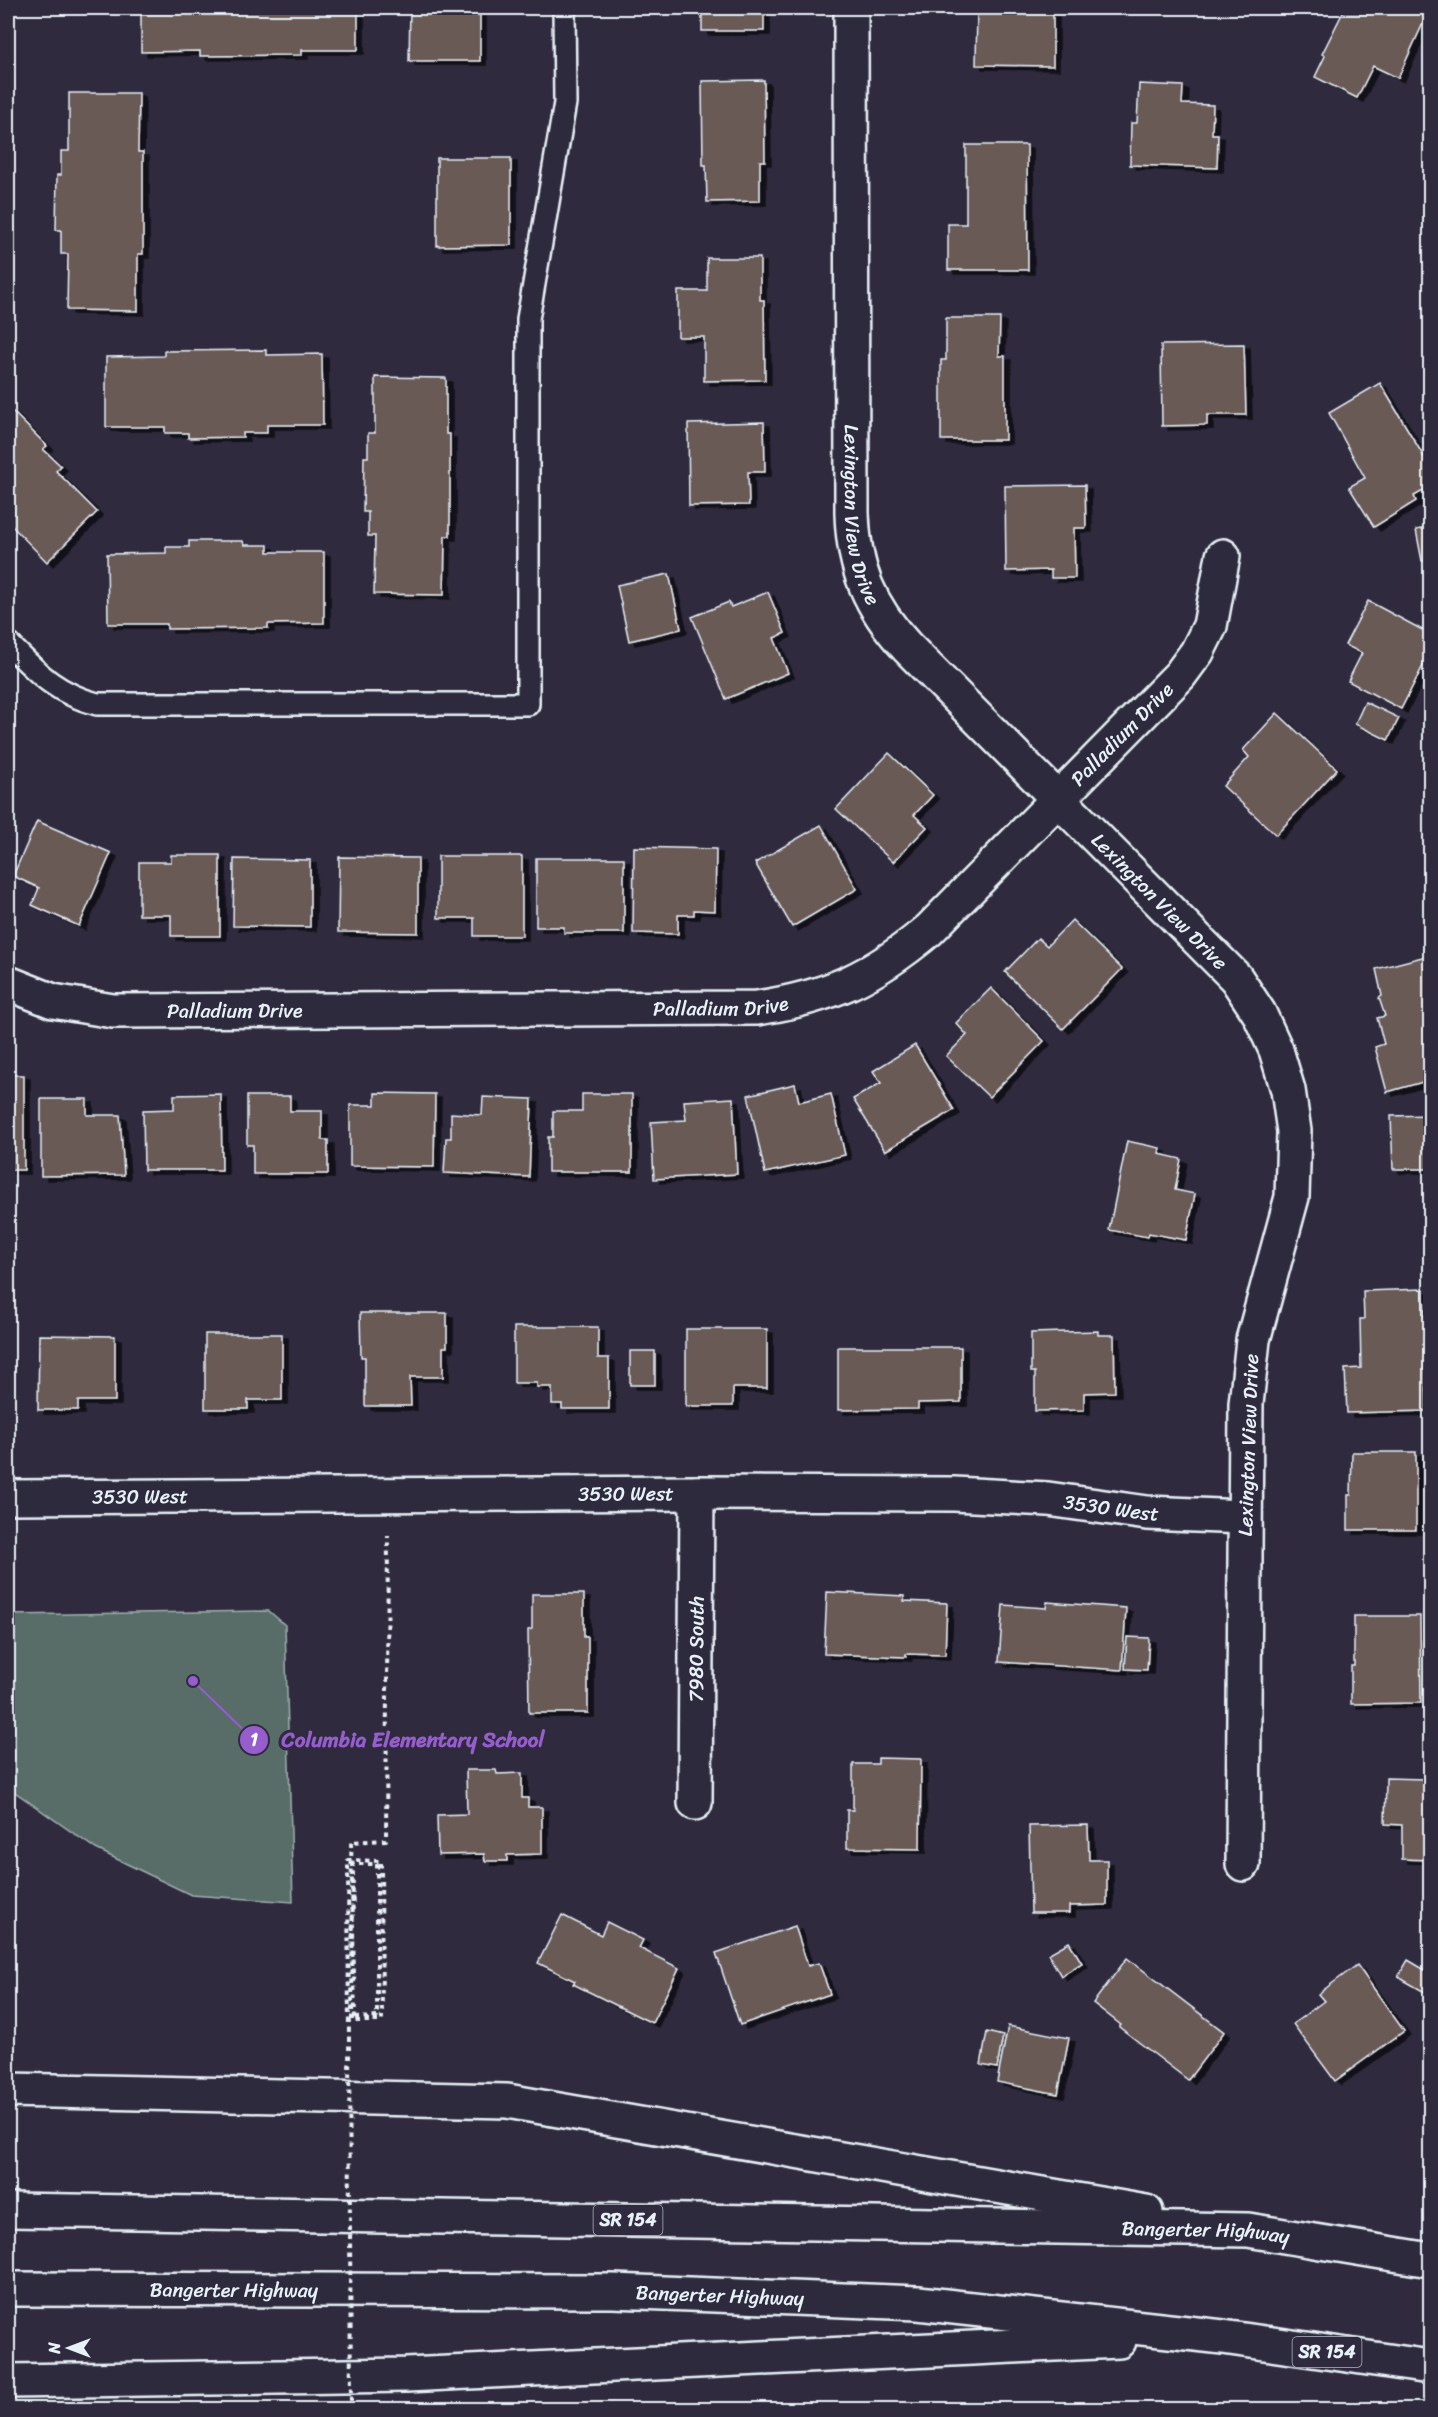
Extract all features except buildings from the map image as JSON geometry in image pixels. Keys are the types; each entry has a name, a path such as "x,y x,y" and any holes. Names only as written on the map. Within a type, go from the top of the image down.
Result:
{"main road":[{"name":"Lexington View Drive","path":"851,8 852,502 853,539 864,586 890,629 1236,978 1259,1013 1276,1050 1288,1090 1294,1131 1292,1197 1253,1340 1246,1404 1244,1864"},
{"name":"Palladium Drive","path":"8,983 53,1001 113,1011 730,1009 794,1003 831,992 866,976 898,955 929,930 1180,675 1197,652 1210,626 1223,556"},
{"name":"3530 West","path":"8,1497 697,1492 954,1494 1048,1499 1148,1513 1244,1517"},
{"name":"7980 South","path":"694,1803 697,1492"},
{"path":"8,2091 507,2101 1248,2230"},
{"name":"Bangerter Highway","path":"8,2210 1248,2230 1431,2260"},
{"name":"Bangerter Highway","path":"8,2289 613,2291 918,2303 1223,2337 1431,2367"},
{"path":"8,2381 406,2375 1223,2337"}],"lane":[{"path":"8,643 44,679 59,690 76,699 97,704 528,704 528,319 565,103 564,8"}],"path":[{"path":"351,2409 348,1860 381,1861 382,2021 352,2021 352,1864 377,1864 377,2017 355,2018 351,1842 386,1840 387,1528"}],"green space":[{"path":"269,1611 285,1625 293,1902 191,1895 96,1849 15,1792 8,1751 8,1615"}],"place":[{"name":"Columbia Elementary School","path":"193,1681"}]}
